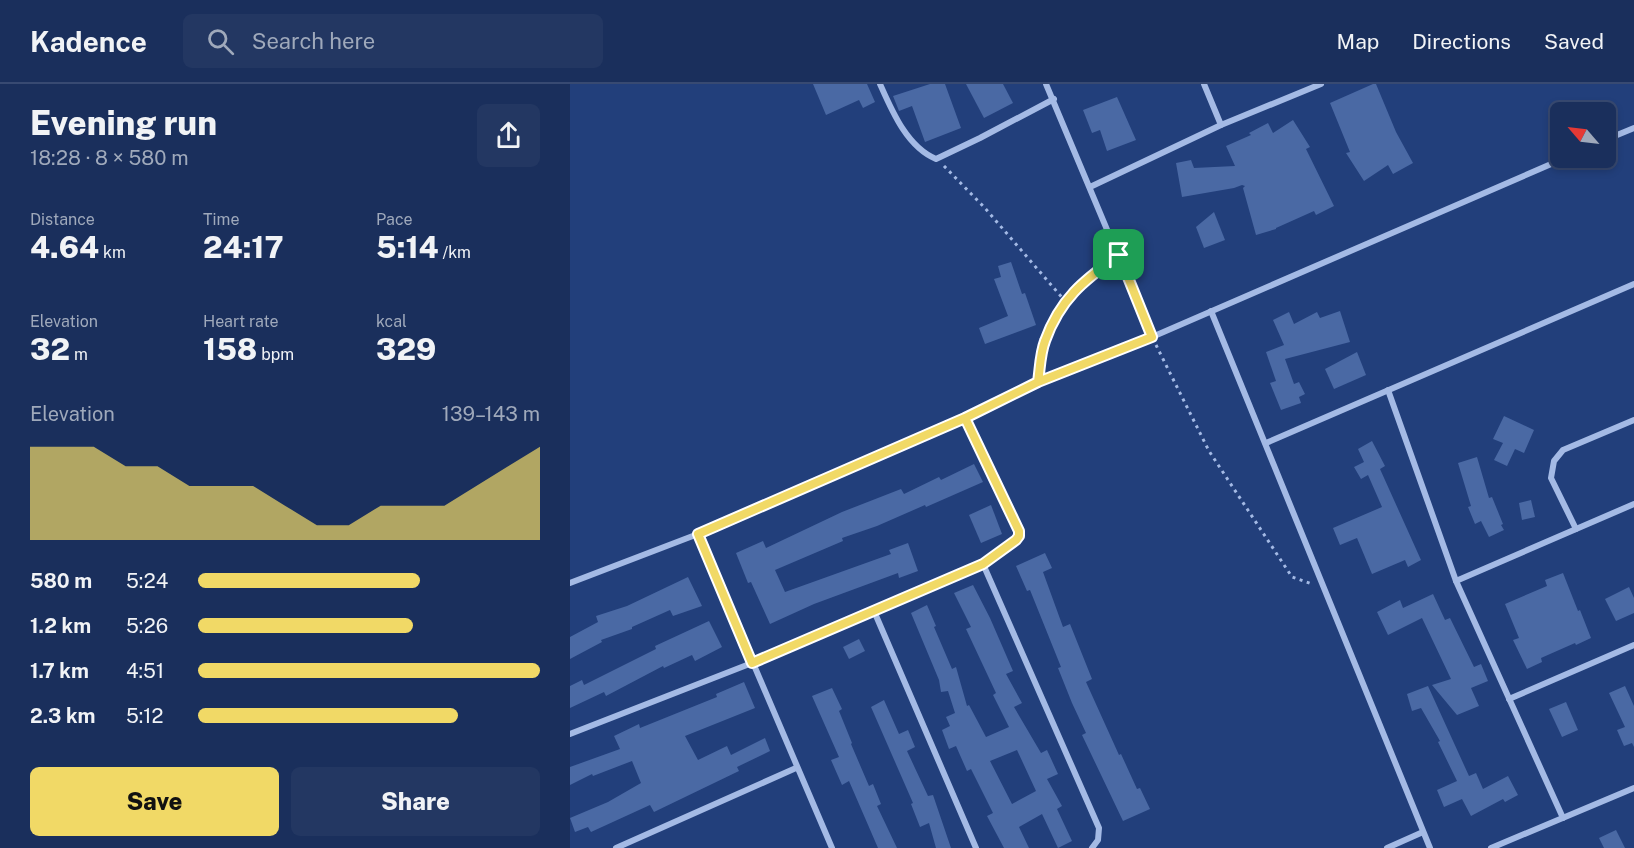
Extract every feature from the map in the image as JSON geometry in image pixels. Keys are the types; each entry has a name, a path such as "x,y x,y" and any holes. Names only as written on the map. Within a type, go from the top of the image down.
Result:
{"street":[{"path":"879,84 902,128 924,154 936,159 1054,99"},
{"path":"1046,84 1152,337"},
{"path":"1204,84 1221,125"},
{"path":"1090,187 1221,125 1321,84"},
{"path":"1616,135 1634,128"},
{"path":"570,583 698,534 965,418 1038,382 1152,337 1550,164"},
{"path":"1266,443 1634,284"},
{"path":"1211,311 1430,848"},
{"path":"1388,390 1456,581 1563,818"},
{"path":"570,734 752,663 983,564 1016,540 1019,531 965,418"},
{"path":"1576,529 1551,478 1554,461 1563,450 1634,420"},
{"path":"1456,581 1634,504"},
{"path":"698,534 832,848"},
{"path":"983,564 1099,828 1098,840 1092,848"},
{"path":"873,611 976,848"},
{"path":"1509,699 1634,645"},
{"path":"616,848 796,768"},
{"path":"1491,848 1634,788"},
{"path":"1387,848 1423,832"}],"path":[{"path":"936,159 984,207 1065,301"},
{"path":"1038,382 1044,343 1065,301 1089,277 1119,255"},
{"path":"1152,337 1209,451 1283,565 1292,577 1324,589"}],"building":[{"path":"813,84 867,84 875,102 863,108 859,100 826,115"},
{"path":"930,84 945,84 961,128 925,142 912,106 899,111 893,96"},
{"path":"966,84 1003,84 1013,103 984,118"},
{"path":"1376,84 1396,132 1413,163 1393,174 1388,165 1364,181 1346,153 1350,152 1330,103"},
{"path":"1117,97 1136,140 1107,151 1100,130 1092,133 1083,110"},
{"path":"1293,120 1310,147 1306,149 1334,206 1316,215 1314,211 1276,229 1256,235 1243,188 1245,186 1182,197 1176,163 1191,160 1194,168 1235,166 1226,146 1251,135 1249,133 1268,123 1273,133"},
{"path":"1214,212 1225,240 1204,248 1196,227"},
{"path":"1011,262 1036,325 985,344 979,328 1008,316 994,279 1001,277 998,266"},
{"path":"1340,311 1350,342 1285,359 1294,384 1299,382 1305,394 1299,397 1301,403 1281,410 1270,383 1276,381 1266,352 1284,345 1273,320 1289,312 1294,324 1317,312 1320,318"},
{"path":"1357,352 1366,375 1334,389 1325,369"},
{"path":"1504,416 1534,430 1524,453 1515,449 1507,466 1494,460 1503,443 1493,439"},
{"path":"1372,441 1385,466 1380,469 1421,560 1408,567 1405,560 1372,574 1357,538 1340,545 1333,528 1382,507 1368,475 1361,479 1354,467 1364,462 1358,449"},
{"path":"1477,457 1489,498 1492,497 1504,530 1489,537 1481,521 1475,524 1468,507 1471,506 1458,463"},
{"path":"974,464 983,482 926,507 925,505 842,538 843,541 775,570 785,592 891,554 889,550 908,543 918,571 899,578 898,573 814,604 770,624 751,582 748,583 736,553 763,541 766,548 842,512 901,489 904,494 939,477 941,480"},
{"path":"1531,500 1535,517 1522,520 1519,503"},
{"path":"991,505 1002,534 981,543 969,515"},
{"path":"1045,553 1052,568 1043,572 1063,627 1070,624 1092,679 1086,682 1119,755 1121,754 1137,789 1140,788 1150,809 1123,821 1082,735 1086,733 1058,668 1061,667 1030,590 1027,591 1016,566"},
{"path":"1563,573 1591,638 1541,658 1542,662 1527,669 1513,640 1519,638 1505,604 1547,586 1545,580"},
{"path":"688,577 702,606 673,616 670,610 632,629 601,640 602,642 570,659 570,637 598,622 596,616 627,606"},
{"path":"973,585 1013,671 1006,674 1022,703 1014,707 1041,753 1047,750 1058,774 1047,779 1062,806 1057,809 1072,841 1058,848 1042,814 1019,827 1029,848 1004,848 987,816 993,813 971,769 967,771 956,746 949,749 942,730 950,726 946,717 955,713 948,691 941,692 939,680 911,613 927,605 952,669 956,667 967,706 969,705 986,737 1009,727 966,629 971,627 954,593","holes":["1017,750 1036,791 1012,804 990,761"]},
{"path":"1629,587 1634,598 1634,613 1616,621 1605,599"},
{"path":"1433,594 1445,620 1450,618 1474,667 1481,664 1488,681 1471,688 1479,706 1457,715 1432,685 1451,679 1422,618 1388,635 1377,612 1400,600 1403,608"},
{"path":"709,621 722,647 695,661 692,655 664,668 663,666 606,696 604,692 570,708 570,686 582,680 584,685 656,649 655,646"},
{"path":"859,639 865,651 849,659 843,647"},
{"path":"744,682 755,708 685,736 698,760 727,746 731,755 765,738 770,751 737,767 739,771 654,812 650,805 591,832 588,827 575,832 570,818 608,802 641,783 632,761 593,776 592,774 570,785 570,767 620,749 614,736 639,724 640,728 717,697 716,694"},
{"path":"1428,686 1469,776 1476,773 1483,789 1508,776 1518,795 1505,802 1503,799 1471,816 1462,799 1444,807 1437,790 1457,781 1438,742 1440,741 1421,708 1412,711 1407,694"},
{"path":"1625,686 1634,706 1634,747 1632,743 1624,746 1617,730 1625,727 1609,693"},
{"path":"832,688 842,709 839,711 851,744 869,786 873,784 881,804 877,806 897,848 878,848 849,781 842,785 831,760 839,757 812,696"},
{"path":"884,700 899,734 908,730 915,747 907,751 928,796 933,795 951,848 936,848 929,823 920,827 911,804 913,803 871,707"},
{"path":"1566,702 1578,730 1562,737 1549,709"},
{"path":"1616,830 1625,848 1604,848 1599,838"}],"route":[{"path":"1119,255 1089,277 1065,301 1044,343 1038,382 965,418 698,534 752,663 983,564 1016,540 1019,531 965,418 1038,382 1152,337 1119,255"}]}
